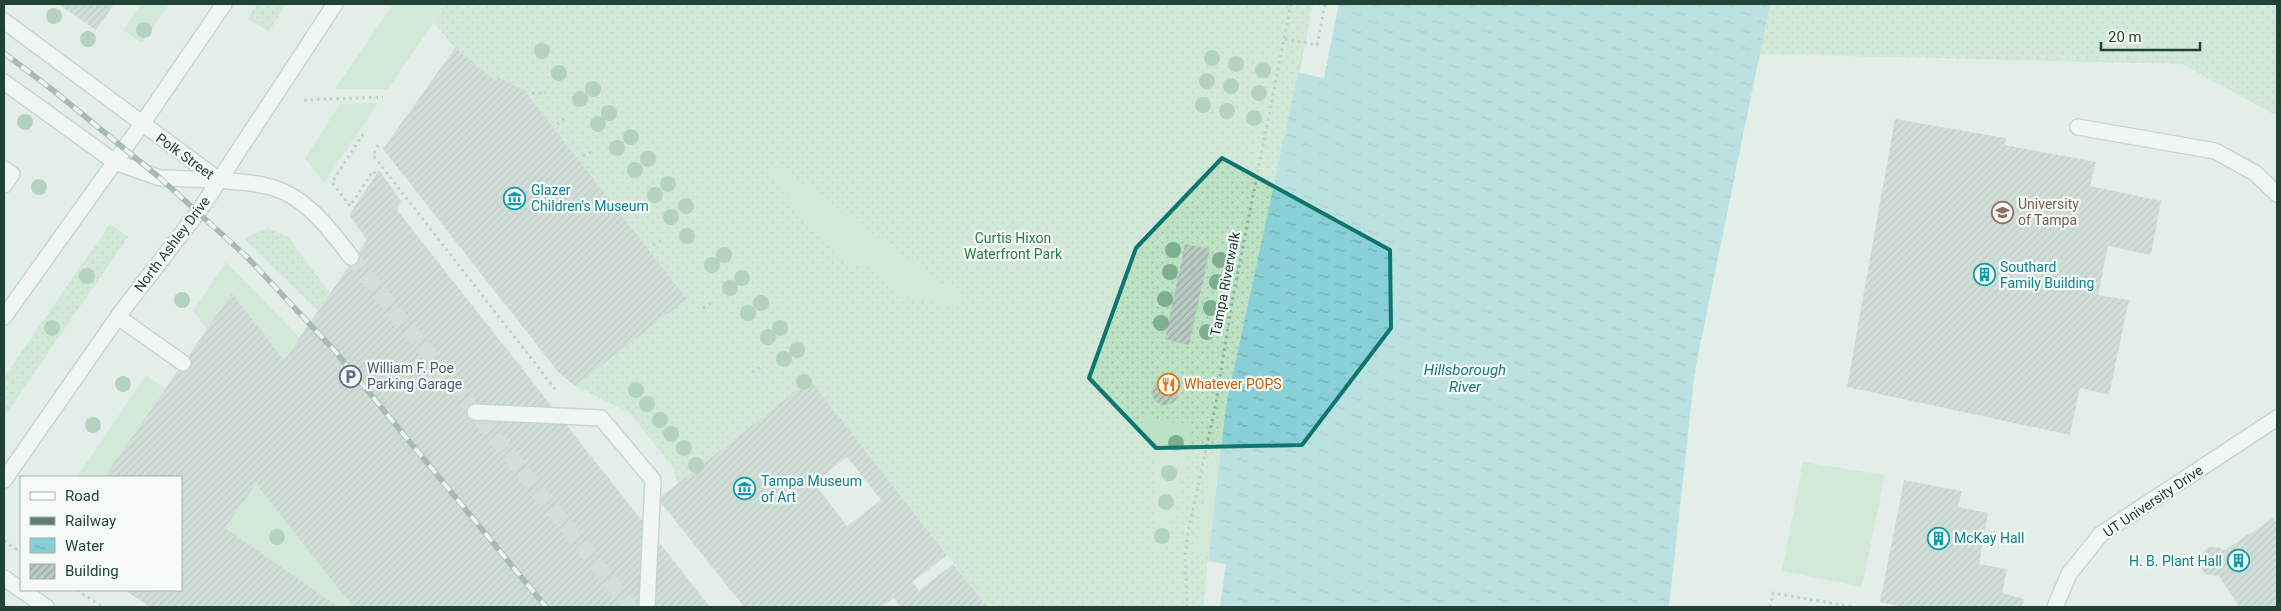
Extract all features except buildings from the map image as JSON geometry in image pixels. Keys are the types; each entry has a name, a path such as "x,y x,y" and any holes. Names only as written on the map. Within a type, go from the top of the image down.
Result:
{"street":[{"path":"4,317 142,124 224,4"},
{"name":"North Ashley Drive","path":"4,480 118,317 198,212 335,4"},
{"name":"Polk Street","path":"4,21 219,180"},
{"name":"Polk Street","path":"4,82 115,162 160,178 219,180"},
{"path":"2078,127 2215,151 2255,173 2277,194"},
{"path":"4,169 12,174 4,186"},
{"path":"219,180 267,186 299,200 334,234 351,257"},
{"path":"118,317 183,363"},
{"path":"474,412 601,418 653,480 647,607"},
{"name":"UT University Drive","path":"2055,607 2069,574 2102,534 2277,418"},
{"path":"4,578 20,589"},
{"path":"23,591 46,607"}],"path":[{"name":"Tampa Riverwalk","path":"1187,607 1184,554 1216,403 1231,307 1291,4"},
{"path":"1285,39 1316,45 1325,4"},
{"path":"532,93 546,93"},
{"path":"304,100 383,97"},
{"path":"557,124 566,117"},
{"path":"362,134 332,182 350,206 373,171 376,174"},
{"path":"378,145 373,155 555,389"},
{"path":"583,156 594,151"},
{"path":"653,245 664,239"},
{"path":"703,308 714,302"},
{"path":"752,372 764,366"},
{"path":"4,541 20,551"},
{"path":"79,591 103,607"},
{"path":"1770,607 1773,593 1854,607"}],"highlighted area":[{"path":"1222,158 1390,250 1391,328 1302,445 1156,448 1089,378 1136,248"}],"green space":[{"path":"141,4 169,4 142,43 123,30"},
{"path":"257,4 286,4 269,32 248,19"},
{"path":"393,4 439,4 443,9 388,89 335,89"},
{"name":"Curtis Hixon Waterfront Park","path":"439,4 1313,4 1208,561 1203,607 988,607 810,380 678,483 672,466 629,412 575,386 670,312 675,305 677,307 687,299 524,90 499,78 496,81 455,48 434,23 443,10"},
{"path":"1157,4 1196,4 1194,11"},
{"path":"1770,4 2277,4 2277,116 2182,64 1759,54"},
{"path":"378,103 324,183 305,158 340,104"},
{"path":"775,165 962,297 960,307 896,295 873,268 840,261 769,174"},
{"path":"110,224 128,237 4,417 4,377"},
{"path":"267,228 288,237 330,293 318,311 244,239"},
{"path":"226,262 299,337 284,360 232,293 207,329 193,311"},
{"path":"146,375 165,389 105,476 78,476"},
{"path":"1223,405 1226,406 1210,555 1195,553"},
{"path":"1144,416 1192,427 1165,552 1154,551 1156,437 1141,431"},
{"path":"1803,462 1885,475 1862,587 1782,571"},
{"path":"256,484 353,607 339,607 225,528"}],"water":[{"name":"Hillsborough River","path":"1313,4 1770,4 1695,370 1669,607 1203,607 1226,406"}],"pier":[{"path":"1313,4 1339,4 1324,78 1299,73"},
{"path":"1208,561 1226,564 1220,607 1203,607"}],"tunnel":[{"path":"351,257 631,607"}],"railway":[{"path":"4,53 54,91 160,178 246,256 334,350 546,607"}],"place":[{"name":"Glazer Children's Museum","path":"515,198"},
{"name":"University of Tampa","path":"2002,212"},
{"name":"Southard Family Building","path":"1984,275"},
{"name":"William F. Poe Parking Garage","path":"351,376"},
{"name":"Whatever POPS","path":"1168,384"},
{"name":"Tampa Museum of Art","path":"745,489"},
{"name":"McKay Hall","path":"1938,538"},
{"name":"H. B. Plant Hall","path":"2238,561"}]}
